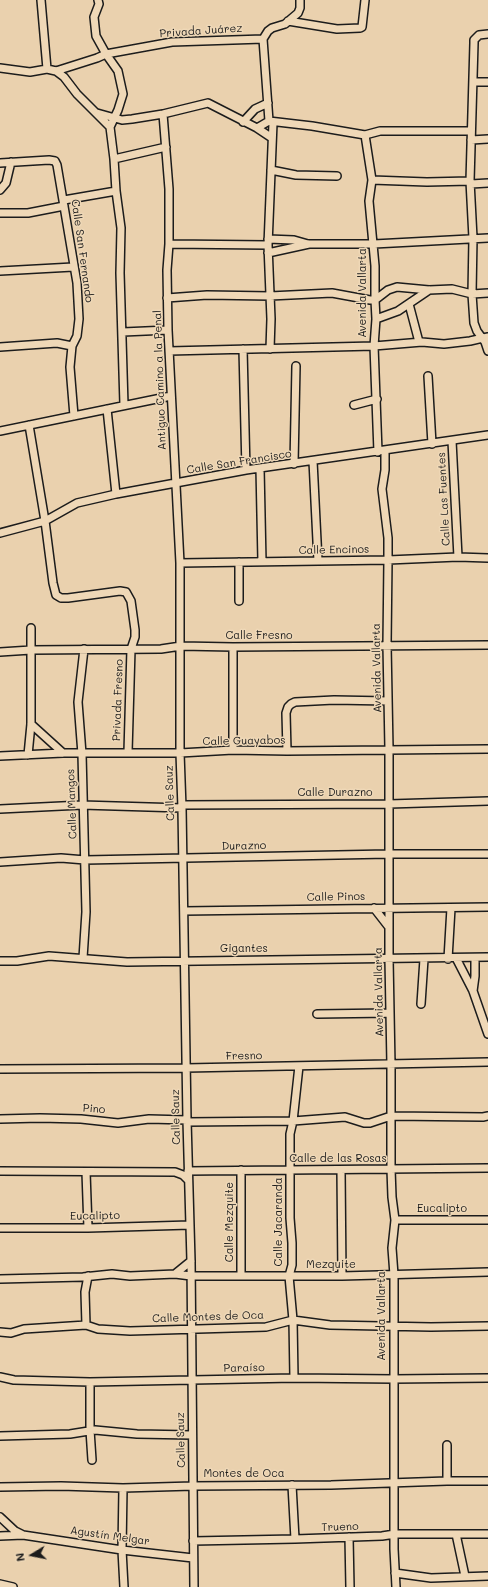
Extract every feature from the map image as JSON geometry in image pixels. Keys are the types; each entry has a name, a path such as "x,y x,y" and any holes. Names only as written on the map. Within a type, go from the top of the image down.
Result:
{"street":[{"path":"42,0 47,69"},
{"path":"98,0 99,4 94,17 96,36 106,54 118,70 123,94 115,118 110,127"},
{"path":"270,349 271,319 268,242 272,138 263,39 268,31 272,28 283,26 299,11 300,0"},
{"path":"288,21 337,29 360,28 362,27 365,0"},
{"path":"488,34 478,35 474,40 471,131 473,238 472,294 474,323 477,331 485,338 488,351"},
{"name":"Privada Juárez","path":"56,71 106,54 172,42 263,39"},
{"path":"0,68 30,72 47,69 56,71 64,77 77,94 110,127 121,228 120,273 123,332 124,405"},
{"path":"473,82 488,82"},
{"path":"97,113 122,120 163,114 208,103 257,128 272,138"},
{"path":"243,122 255,109 268,103"},
{"name":"Antiguo Camino a la Penal","path":"163,114 169,189 169,244 167,270 168,330 180,563 181,646"},
{"path":"257,128 271,122 312,126 365,135 380,131 471,131"},
{"name":"Avenida Vallarta","path":"365,135 372,180 369,201 374,244 376,319 374,346 381,451 385,470 382,496 388,538 388,926 391,1065 391,1169 395,1220 392,1240 394,1275 394,1549 396,1587"},
{"path":"471,140 488,139"},
{"path":"114,159 166,147"},
{"name":"Calle San Fernando","path":"11,162 55,161 57,165 73,267 77,283 79,319 76,336 72,346 70,367 74,416"},
{"path":"0,163 11,162 6,182 0,190"},
{"path":"271,170 296,175 337,176"},
{"path":"372,180 488,183"},
{"path":"0,213 28,213 116,191"},
{"path":"268,253 309,244 374,244 488,238"},
{"path":"169,244 294,240 309,244"},
{"path":"0,272 73,267"},
{"path":"168,298 207,295 270,296 332,293 375,300 388,290 398,287 429,290 452,289 472,294 488,293"},
{"path":"376,319 398,312 429,290"},
{"path":"409,304 419,342"},
{"path":"123,332 168,330"},
{"path":"169,351 374,346 419,342 444,344 485,338"},
{"path":"0,347 57,343 72,346"},
{"path":"243,349 246,470"},
{"path":"294,464 296,366"},
{"path":"428,376 432,444"},
{"path":"0,431 171,396"},
{"path":"354,405 377,399"},
{"path":"107,409 116,494"},
{"path":"29,425 45,522"},
{"name":"Calle San Francisco","path":"0,532 45,522 78,503 116,494 246,470 488,435"},
{"name":"Calle Las Fuentes","path":"452,441 458,557"},
{"path":"313,461 318,561"},
{"path":"260,468 262,562"},
{"name":"Privada Fresno","path":"45,522 56,595 61,598 68,598 120,591 126,592 131,601 135,637 131,648 128,752"},
{"name":"Calle Encinos","path":"180,563 388,560 458,557 488,558"},
{"path":"239,562 239,601"},
{"path":"28,755 31,724 31,628"},
{"name":"Calle Fresno","path":"0,652 131,648 161,649 181,646 233,647 488,644"},
{"name":"Calle Sauz","path":"181,646 180,753 188,1180 191,1261 192,1541 194,1587"},
{"path":"233,647 233,750"},
{"name":"Calle Mangos","path":"83,958 86,912 85,860 82,806 82,754 78,702 84,649"},
{"path":"287,751 286,713 288,707 295,702 334,700 388,701"},
{"path":"31,724 63,753"},
{"name":"Calle Guayabos","path":"0,756 63,753 180,753 233,750 287,751 488,749"},
{"name":"Calle Durazno","path":"0,809 82,806 389,804 488,801"},
{"name":"Durazno","path":"0,862 61,858 85,860 388,854 488,854"},
{"name":"Calle Pinos","path":"184,911 388,907 488,907"},
{"path":"374,908 388,926"},
{"path":"448,958 451,908"},
{"name":"Gigantes","path":"0,961 17,961 49,956 127,962 184,960 424,959 488,957"},
{"path":"456,958 473,991 488,1034"},
{"path":"473,991 476,976 475,958"},
{"path":"421,1004 424,959"},
{"path":"317,1014 390,1013"},
{"name":"Fresno","path":"0,1069 186,1068 488,1062"},
{"name":"Calle Jacaranda","path":"294,1378 293,1320 289,1276 292,1265 290,1134 293,1121 299,1066"},
{"name":"Pino","path":"0,1119 81,1119 127,1123 149,1119 187,1121 293,1121 345,1117 364,1123 370,1123 391,1116 488,1116"},
{"path":"0,1171 175,1172 188,1168"},
{"name":"Calle de las Rosas","path":"188,1168 241,1170 341,1170 488,1168"},
{"name":"Calle Mezquite","path":"241,1170 241,1275"},
{"path":"341,1170 342,1276"},
{"path":"86,1172 88,1228"},
{"path":"175,1172 183,1175 188,1180"},
{"name":"Eucalipto","path":"395,1220 488,1220"},
{"name":"Eucalipto","path":"0,1228 88,1228 190,1225"},
{"path":"175,1274 191,1261"},
{"name":"Mezquite","path":"0,1279 112,1274 130,1276 175,1274 191,1276 342,1276 488,1272"},
{"path":"86,1325 85,1292 88,1276"},
{"name":"Calle Montes de Oca","path":"0,1332 11,1333 24,1329 86,1325 98,1330 266,1327 293,1320 330,1325 488,1326"},
{"name":"Paraíso","path":"0,1377 14,1380 90,1382 294,1378 488,1378"},
{"path":"90,1382 90,1430 92,1460"},
{"path":"0,1436 70,1434 90,1430 137,1434 192,1435"},
{"path":"447,1481 448,1445"},
{"name":"Montes de Oca","path":"0,1486 123,1488 488,1481"},
{"path":"292,1485 295,1539"},
{"path":"123,1488 122,1550 124,1587"},
{"name":"Agustín Melgar","path":"0,1517 15,1531 23,1535"},
{"name":"Trueno","path":"192,1541 295,1539 382,1536 395,1534 488,1534"},
{"path":"456,1534 465,1576"},
{"name":"Agustín Melgar","path":"0,1536 23,1535 122,1550 193,1558"},
{"path":"349,1537 350,1587"},
{"path":"395,1573 431,1578 488,1576"},
{"path":"0,1584 13,1587"}]}
